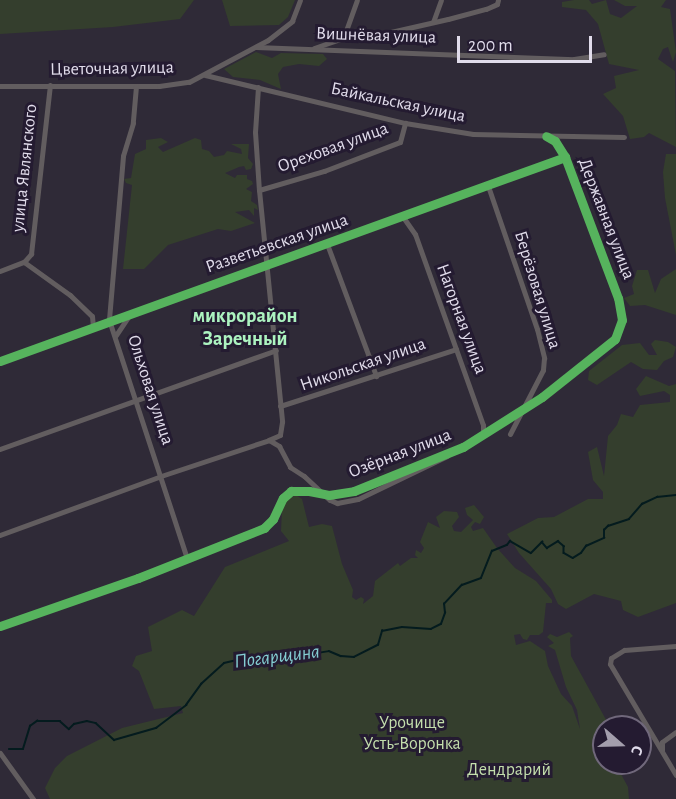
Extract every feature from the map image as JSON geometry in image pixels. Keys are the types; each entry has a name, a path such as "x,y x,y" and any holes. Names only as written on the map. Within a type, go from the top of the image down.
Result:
{"street":[{"name":"Цветочная улица","path":"0,86 135,86 189,82 255,47 292,21 300,0"},
{"path":"343,39 357,0"},
{"path":"433,22 441,0"},
{"path":"310,49 343,39 360,39 486,9 497,4 498,0"},
{"name":"Вишнёвая улица","path":"255,47 574,59 604,54"},
{"name":"Байкальская улица","path":"205,75 405,123 473,134 624,137"},
{"name":"улица Являнского","path":"24,262 31,254 50,85"},
{"name":"Ольховая улица","path":"135,86 134,123 123,156 110,320 188,558"},
{"path":"0,535 160,476 277,437 281,430 276,350 264,265 255,132 258,87"},
{"name":"Ореховая улица","path":"259,190 324,171 400,142 405,123"},
{"name":"Державная улица","path":"546,136 555,141 565,158 618,298 622,320"},
{"name":"Разветьевская улица","path":"0,361 565,158"},
{"name":"Берёзовая улица","path":"488,186 537,329 543,358 543,370 510,434"},
{"name":"Нагорная улица","path":"403,217 415,234 483,425 483,435"},
{"path":"327,244 376,376"},
{"path":"0,271 24,262 70,295 92,316 93,328"},
{"path":"116,337 118,328 130,314"},
{"name":"Озёрная улица","path":"0,627 264,528 273,519 287,493 354,491 449,452 483,435 525,408 615,339 622,320"},
{"name":"Никольская улица","path":"280,406 456,349"},
{"path":"0,449 276,350"},
{"path":"270,440 279,446 290,467 304,476 330,500 346,503 402,480 440,461 449,452"},
{"path":"676,646 624,651 617,653 611,661 612,669 676,775"},
{"path":"662,751 662,742 676,732"},
{"path":"0,753 33,799"}],"green space":[{"path":"0,0 194,0 180,19 113,27 0,34"},
{"path":"222,0 295,0 288,17 279,25 230,26"},
{"path":"589,0 592,4 606,0 610,14 621,18 637,6 625,6 614,0 666,0 661,7 670,9 676,52 673,62 668,47 663,49 658,59 675,71 676,147 649,133 644,137 630,139 623,116 603,94 616,88 614,76 639,70 609,64 598,24 586,10 562,7 562,2"},
{"path":"256,52 272,58 281,53 323,54 327,59 319,66 299,64 283,67 278,74 281,89 260,80 233,77 224,69"},
{"path":"161,138 168,142 158,147 163,152 195,138 201,140 202,149 209,151 214,157 224,155 227,151 242,154 241,149 231,144 249,144 248,158 253,164 251,169 246,170 244,166 225,173 235,178 237,175 247,175 247,179 252,181 253,184 246,189 252,192 251,201 257,205 258,210 254,208 254,216 249,210 235,212 255,223 231,231 218,229 168,245 144,269 123,269 132,185 126,183 124,179 131,178 135,154 146,149 146,140"},
{"path":"666,154 676,154 676,255 665,198 663,172"},
{"path":"676,269 676,315 645,305 630,306 624,298 634,294 632,286 637,270 648,270 655,293 661,279"},
{"path":"655,340 668,342 676,347 673,357 664,361 657,370 643,369 631,362 597,385 588,380 589,371 622,345 640,343 649,355 657,355 651,344"},
{"path":"646,376 669,386 676,384 676,603 638,617 623,610 621,601 594,594 566,609 558,604 551,589 519,553 507,534 538,518 554,517 588,499 603,499 603,492 593,480 588,452 597,447 604,476 608,436 617,425 621,414 633,417 640,405 670,402 670,395 664,391 640,396 636,389"},
{"path":"296,495 302,499 309,527 322,524 332,526 342,564 353,590 352,597 356,600 361,597 364,599 363,604 373,596 375,581 398,563 400,566 411,558 418,558 415,555 416,550 421,553 424,548 420,542 428,522 440,528 436,517 444,511 457,512 459,517 452,526 454,531 461,532 473,520 467,515 465,508 474,505 484,517 480,524 475,522 471,527 473,531 483,528 515,568 536,581 552,600 552,603 546,603 543,632 539,635 530,635 527,640 523,639 520,634 514,635 516,645 530,641 545,651 548,666 561,694 572,706 580,729 577,710 566,687 555,650 548,646 554,643 547,637 550,634 557,637 569,632 573,636 570,638 571,656 603,715 592,715 592,775 622,775 628,787 629,799 50,799 45,788 55,768 67,756 122,728 183,713 181,706 154,709 139,671 132,666 136,656 152,651 148,627 182,610 194,616 225,567 289,541 281,531 282,509 286,499"}],"waterway":[{"name":"Погарщина","path":"9,749 23,749 30,726 37,721 60,721 69,729 74,724 87,721 96,723 114,740 156,728 186,705 201,684 224,663 237,660 268,661 277,655 292,657 329,651 341,656 354,657 378,645 382,631 402,627 431,629 441,624 445,613 444,604 462,585 481,578 492,551 507,545 510,541 531,553 542,542 547,548 558,541 564,546 564,553 573,558 586,546 604,538 604,530 608,526 629,519 642,504 657,497 676,495"}],"cycle path":[{"path":"0,626 138,578 264,528 273,519 283,498 291,491 309,491 329,495 354,491 463,447 542,397 615,339 622,320 618,298 565,157 555,141 546,136"},
{"path":"0,361 565,157"}],"district":[{"name":"микрорайон Заречный","path":"245,328"}],"park label":[{"name":"Урочище Усть-Воронка","path":"412,734"},
{"name":"Дендрарий","path":"509,770"}]}
